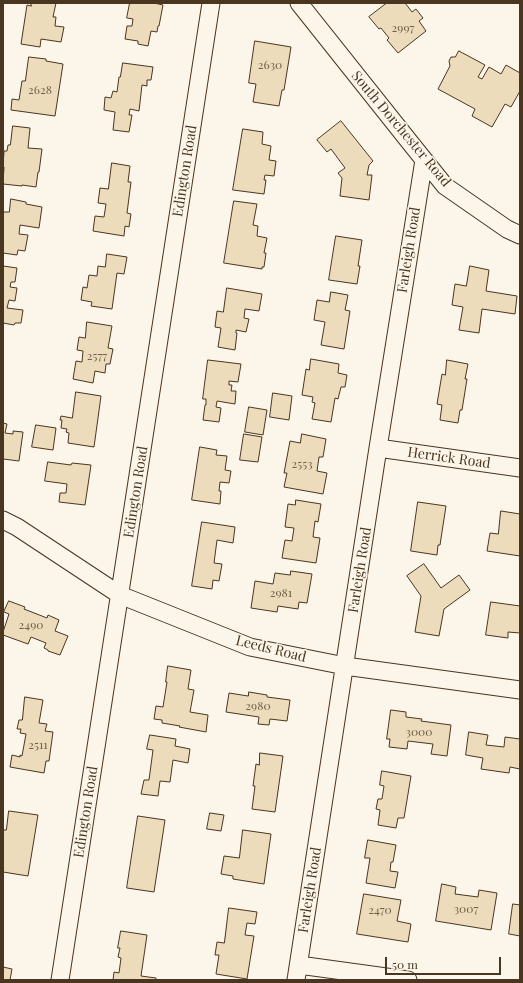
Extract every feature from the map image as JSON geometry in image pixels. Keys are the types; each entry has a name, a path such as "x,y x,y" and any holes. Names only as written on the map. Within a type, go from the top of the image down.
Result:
{"street":[{"name":"Edington Road","path":"60,980 211,3"},
{"name":"South Dorchester Road","path":"300,3 445,186 507,229 520,235"},
{"name":"Farleigh Road","path":"298,972 378,448 424,160"},
{"name":"Herrick Road","path":"378,448 520,468"},
{"name":"Leeds Road","path":"3,520 17,527 120,595 250,647 345,666 520,690"},
{"path":"298,972 408,980"}],"building":[{"path":"31,3 56,3 53,17 56,17 55,26 64,27 61,42 41,39 40,47 21,44 27,5 31,6"},
{"path":"130,3 154,3 163,5 157,32 151,31 148,46 138,44 138,41 125,39 127,26 132,26 133,19 127,18"},
{"path":"387,3 405,3 412,12 416,9 423,18 419,21 426,31 398,53 387,40 389,38 381,28 379,29 369,17"},
{"path":"255,41 291,47 284,90 282,90 279,106 253,102 256,84 249,83"},
{"path":"459,51 485,65 478,77 482,79 489,67 501,74 506,65 520,73 520,91 511,107 505,104 492,127 472,116 475,109 438,89 450,66 449,61 451,57 455,57"},
{"path":"29,57 46,59 46,61 63,64 55,116 11,110 12,99 19,100 22,81 25,81"},
{"path":"123,63 153,67 151,80 147,80 147,86 142,85 139,111 130,109 129,115 132,115 129,132 113,130 115,112 104,110 105,97 111,98 113,91 117,92"},
{"path":"341,121 373,161 369,165 367,175 372,175 369,200 340,196 342,178 338,173 345,168 331,149 327,152 317,140"},
{"path":"13,126 30,128 28,148 42,149 36,187 3,184 4,151 7,151 8,145 10,145"},
{"path":"243,129 263,132 262,144 271,146 269,160 276,161 274,176 265,175 264,180 266,180 264,194 233,190"},
{"path":"112,163 130,166 128,182 131,182 127,213 131,214 129,227 125,226 124,236 93,231 95,216 104,217 106,204 98,203 100,188 108,189"},
{"path":"11,199 42,207 39,228 20,225 19,234 28,235 25,251 18,250 17,255 3,253 3,212 9,212"},
{"path":"234,201 257,204 253,225 258,226 257,236 267,238 264,253 266,253 264,267 262,267 262,269 224,263"},
{"path":"336,236 362,240 357,284 329,280"},
{"path":"107,254 127,257 124,274 117,273 112,309 91,306 92,302 81,300 83,287 87,288 89,275 97,276 98,266 105,267"},
{"path":"3,266 17,268 15,282 11,282 10,287 17,288 15,301 9,300 7,308 23,310 21,323 15,323 14,325 3,323"},
{"path":"470,266 489,270 486,291 517,296 515,314 482,309 479,333 459,330 463,307 452,305 455,284 466,286"},
{"path":"227,288 262,294 259,311 245,309 244,318 249,319 246,332 236,330 235,350 218,347 221,328 215,327 217,311 223,312"},
{"path":"331,292 348,295 345,310 350,311 344,349 321,345 325,322 314,320 317,300 329,302"},
{"path":"87,322 112,326 108,348 113,349 110,364 106,364 105,373 95,371 93,383 73,379 76,361 82,362 83,351 77,350 79,337 85,338"},
{"path":"311,359 339,364 338,373 347,375 345,387 341,387 338,399 335,398 331,422 312,419 315,403 312,402 313,397 302,395 306,369 309,370"},
{"path":"208,360 241,364 238,382 229,381 229,385 232,385 231,391 236,391 235,404 217,401 216,407 221,408 219,422 203,420 206,399 203,399"},
{"path":"447,360 468,364 462,410 460,410 458,423 440,420 442,405 437,404 442,374 445,375"},
{"path":"76,392 101,396 94,447 68,443 69,433 66,432 67,429 61,428 61,416 72,418"},
{"path":"273,393 292,396 289,420 270,417"},
{"path":"249,407 267,410 263,435 245,432"},
{"path":"3,423 7,424 5,433 13,434 13,431 23,432 19,461 3,459"},
{"path":"36,425 56,428 53,450 32,447"},
{"path":"244,434 262,437 258,462 240,460"},
{"path":"302,434 326,439 323,457 319,457 317,471 327,473 323,494 284,487 287,473 284,473 290,441 300,443"},
{"path":"200,447 217,450 216,455 227,456 225,470 231,471 229,483 220,482 220,504 192,500"},
{"path":"48,462 71,465 72,463 91,465 85,505 59,502 60,493 66,493 67,484 45,481"},
{"path":"296,500 321,504 318,522 315,521 313,537 320,538 316,563 282,558 285,540 292,541 294,528 285,527 288,504 295,505"},
{"path":"418,502 446,506 437,555 411,551"},
{"path":"501,511 520,514 520,556 487,551 490,533 498,534"},
{"path":"202,522 235,527 233,543 217,540 214,563 222,564 219,581 213,580 212,589 192,586"},
{"path":"424,564 441,588 459,575 470,590 444,609 439,636 415,632 421,596 407,576"},
{"path":"291,571 312,574 307,603 299,602 298,609 278,606 277,612 251,608 255,581 273,584 275,573 290,575"},
{"path":"9,601 47,618 48,615 59,620 55,631 68,636 60,655 48,651 44,648 46,643 31,637 28,644 3,635 9,614 4,612"},
{"path":"491,602 520,606 520,633 508,632 508,638 486,635"},
{"path":"168,666 191,670 188,689 194,690 190,712 208,715 206,732 162,723 162,720 154,719 156,706 163,707"},
{"path":"249,692 267,695 267,697 290,700 287,721 270,719 269,725 258,724 259,717 226,712 229,693 248,696"},
{"path":"25,697 43,700 39,723 47,724 45,731 53,732 49,761 46,761 44,773 10,767 12,755 22,756 26,734 20,733 21,729 17,729 19,720 22,720"},
{"path":"391,710 406,712 406,717 422,719 421,721 451,725 447,756 431,754 433,744 408,741 407,749 389,747 390,739 387,739"},
{"path":"469,732 488,735 486,745 504,747 505,737 520,739 520,769 510,767 509,773 481,769 483,758 466,755"},
{"path":"150,735 176,739 175,746 190,749 188,763 173,760 170,782 160,781 158,796 141,794 144,780 149,780 153,750 147,749"},
{"path":"260,753 283,756 275,812 252,809 256,764 259,765"},
{"path":"382,771 411,776 404,818 398,818 396,828 378,825 380,810 376,809 378,799 382,799 384,786 380,785"},
{"path":"9,811 38,815 28,876 3,872 3,830 6,830"},
{"path":"210,813 224,815 221,831 207,829"},
{"path":"138,816 165,820 154,892 127,888"},
{"path":"243,830 271,834 264,884 233,879 233,876 221,874 224,856 239,858"},
{"path":"368,840 396,845 390,871 398,872 395,888 366,883 370,858 365,858"},
{"path":"442,884 456,887 455,894 478,897 479,890 497,893 491,930 436,921"},
{"path":"364,894 401,900 397,921 411,924 408,942 357,934"},
{"path":"513,904 520,905 520,936 509,934"},
{"path":"229,908 257,912 255,924 247,923 245,935 254,936 247,979 216,974 219,955 215,955 217,942 224,943"},
{"path":"121,931 147,935 141,976 156,978 156,980 113,980 114,972 119,973 121,958 118,957 120,948 118,948"},
{"path":"3,967 12,969 10,980 3,980"}]}
